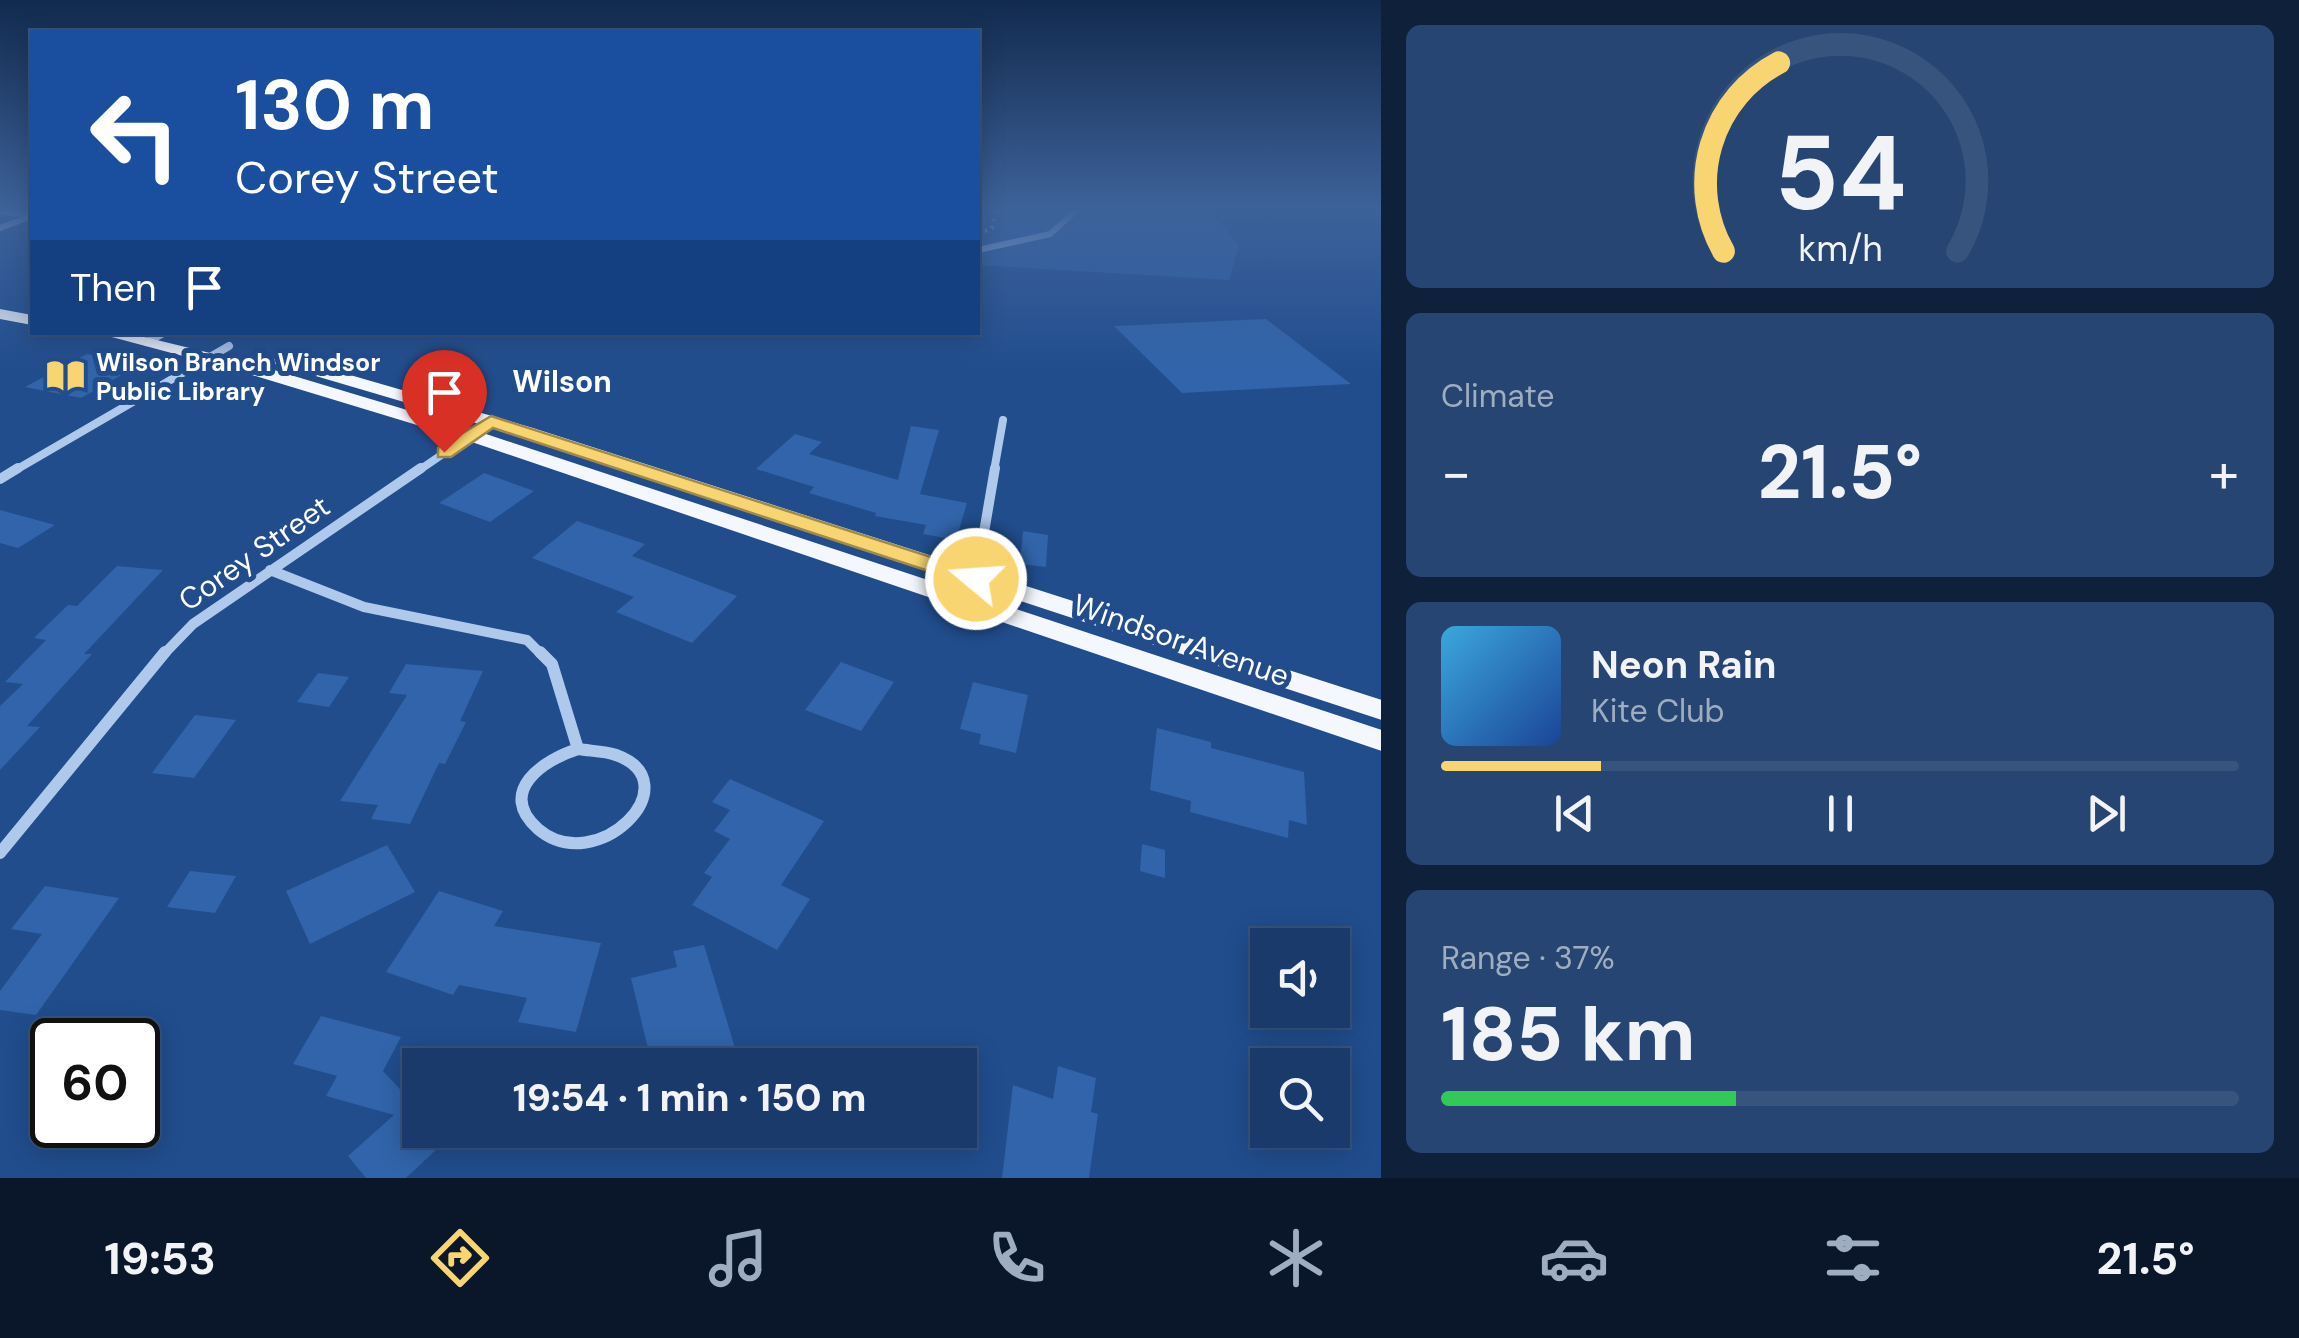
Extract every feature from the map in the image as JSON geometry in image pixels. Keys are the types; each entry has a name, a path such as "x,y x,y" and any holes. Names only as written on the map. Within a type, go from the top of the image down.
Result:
{"main road":[{"path":"0,300 30,306"},
{"path":"0,314 30,320"},
{"name":"Windsor Avenue","path":"115,335 480,428 976,579 1381,740"},
{"name":"Windsor Avenue","path":"181,335 229,346 1149,649 1381,710"}],"street":[{"path":"147,342 162,335"},
{"path":"0,479 229,346"},
{"path":"976,579 1004,420"},
{"name":"Corey Street","path":"0,853 167,650 193,624 480,428"},
{"path":"270,570 364,607 526,640 552,664 578,749"},
{"path":"578,749 622,756 637,768 646,784 645,802 634,820 616,834 591,841 566,841 544,833 528,820 522,802 525,784 537,768 578,749"}],"shaded area":[{"path":"980,264 1234,264 1229,280 980,265"}],"building":[{"path":"1266,319 1351,384 1182,393 1114,326"},
{"name":"Wilson Branch Windsor Public Library","path":"87,354 141,364 81,398 25,387"},
{"path":"911,426 939,430 920,494 967,503 956,540 923,534 926,525 875,516 876,513 809,493 814,487 756,469 795,434 822,442 809,454 898,480"},
{"path":"484,473 534,491 490,522 439,503"},
{"path":"0,510 55,525 18,548 0,543"},
{"path":"577,521 645,544 632,556 737,596 692,643 616,612 634,597 532,558"},
{"path":"1023,531 1048,535 1046,567 1020,564"},
{"path":"117,566 163,570 84,654 92,654 27,726 40,727 0,770 0,706 23,684 5,682 46,640 34,638 68,605 77,606"},
{"path":"841,662 894,682 861,731 805,710"},
{"path":"406,664 483,671 460,721 466,722 445,764 439,763 410,824 371,819 378,805 340,801 407,695 389,693"},
{"path":"318,673 349,677 329,707 297,702"},
{"path":"973,682 1028,695 1016,753 979,744 981,734 960,729"},
{"path":"195,715 236,720 194,778 152,773"},
{"path":"1157,728 1211,742 1211,748 1304,772 1307,825 1289,820 1288,838 1190,812 1191,801 1150,790"},
{"path":"730,779 824,821 781,885 810,899 777,950 692,905 712,877 704,873 730,839 714,831 730,810 712,802"},
{"path":"1142,844 1165,850 1165,878 1140,871"},
{"path":"387,845 415,892 310,944 286,891"},
{"path":"190,871 236,876 215,913 167,907"},
{"path":"45,886 119,898 36,1015 0,1010 0,991 42,934 11,929"},
{"path":"439,891 503,911 494,926 601,943 576,1032 518,1022 527,998 459,985 453,995 386,972"},
{"path":"704,945 735,1048 648,1048 631,978 677,967 673,951"},
{"path":"321,1016 401,1037 383,1071 402,1091 402,1148 438,1148 406,1178 366,1178 348,1156 394,1115 326,1096 337,1076 293,1064"},
{"path":"1058,1066 1096,1078 1091,1112 1098,1114 1089,1178 1002,1178 1013,1085 1053,1099"}],"place":[{"name":"Wilson Branch Windsor Public Library","path":"66,376"}],"district":[{"name":"Wilson","path":"562,381"}],"route":[{"path":"444,452 491,421 976,579"}]}
